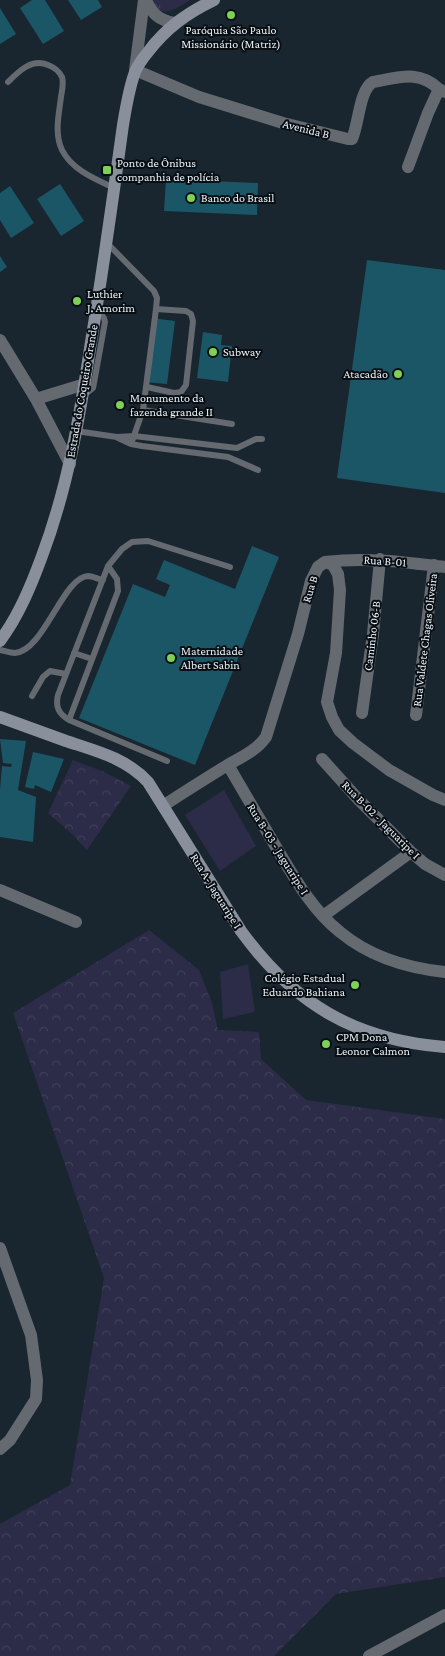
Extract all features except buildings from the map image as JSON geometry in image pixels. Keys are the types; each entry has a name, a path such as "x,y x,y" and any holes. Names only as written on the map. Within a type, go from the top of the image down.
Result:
{"main road":[{"name":"Estrada do Coqueiro Grande","path":"0,641 20,611 29,592 52,529 70,464 85,384 126,107 136,70 154,43 174,24 192,11 214,0"},
{"name":"Rua A- Jaguaripe I","path":"0,717 108,754 139,772 148,782 241,931 273,971 291,987 332,1016 359,1029 416,1045 445,1047"}],"street":[{"path":"145,0 150,10 156,16 174,24"},
{"path":"136,70 145,0"},
{"name":"Avenida B","path":"136,70 199,97 283,123 348,139 352,139 354,135 364,93 368,85 373,82 418,76 432,82 442,90"},
{"path":"408,167 428,113 442,90"},
{"path":"0,340 36,399 70,464"},
{"path":"36,399 85,384"},
{"name":"Rua B-01","path":"325,562 350,559 380,559 439,566"},
{"name":"Caminho 06-B","path":"362,713 374,634 380,559"},
{"name":"Rua B","path":"163,806 248,754 258,747 266,737 295,644 311,581 318,567 325,562 333,565 338,574 340,590 336,653 327,702 332,717 339,730 389,770 445,800"},
{"name":"Rua Valdete Chagas Oliveira","path":"416,715 439,566"},
{"name":"Rua B-02 - Jaguaripe I","path":"322,759 358,799 411,852 425,864 445,874"},
{"name":"Rua B-03 - Jaguaripe I","path":"228,765 304,892 323,916 339,932 362,947 390,961 420,970 445,972"},
{"path":"323,916 411,852"},
{"path":"0,890 76,922"},
{"path":"0,1248 31,1335 37,1380 36,1399 10,1440 0,1450"},
{"path":"369,1656 445,1615"}],"lane":[{"path":"8,82 24,67 33,64 42,63 58,71 62,79 62,89 58,128 59,141 63,151 80,170 114,188"},
{"path":"106,242 154,291 157,298 143,410 131,444"},
{"path":"82,397 93,388 105,322 96,309"},
{"path":"147,387 174,393 181,392 186,385 193,321 191,314 186,311 156,309"},
{"path":"143,410 232,424"},
{"path":"76,431 117,437 134,436 237,448 256,439 262,439"},
{"path":"117,437 131,444 228,457 258,470"},
{"path":"168,761 69,720 59,712 57,701 108,566 122,549 132,542 148,541 230,567"},
{"path":"69,720 118,590 117,579 108,566"},
{"path":"0,650 17,653 27,648 36,639 71,588 80,579 88,576 103,580"},
{"path":"74,653 92,658"},
{"path":"32,696 43,677 50,671 66,674"}],"green space":[{"path":"153,0 190,0 175,9 164,12 156,7"},
{"path":"73,760 102,771 131,786 87,850 48,813"},
{"path":"224,790 256,846 220,871 185,815"},
{"path":"149,930 199,970 212,1003 218,1030 259,1032 261,1059 306,1100 445,1119 445,1577 336,1594 274,1656 0,1656 0,1524 70,1485 104,1278 13,1013"},
{"path":"248,964 255,1012 223,1019 220,972"}],"place":[{"name":"Paróquia São Paulo Missionário (Matriz)","path":"231,15"},
{"name":"Ponto de Ônibus companhia de polícia","path":"107,170"},
{"name":"Banco do Brasil","path":"191,198"},
{"name":"Luthier J. Amorim","path":"77,301"},
{"name":"Subway","path":"213,352"},
{"name":"Atacadão","path":"398,374"},
{"name":"Monumento da fazenda grande II","path":"120,405"},
{"name":"Maternidade Albert Sabin","path":"171,658"},
{"name":"Colégio Estadual Eduardo Bahiana","path":"355,985"},
{"name":"CPM Dona Leonor Calmon","path":"326,1044"}]}
